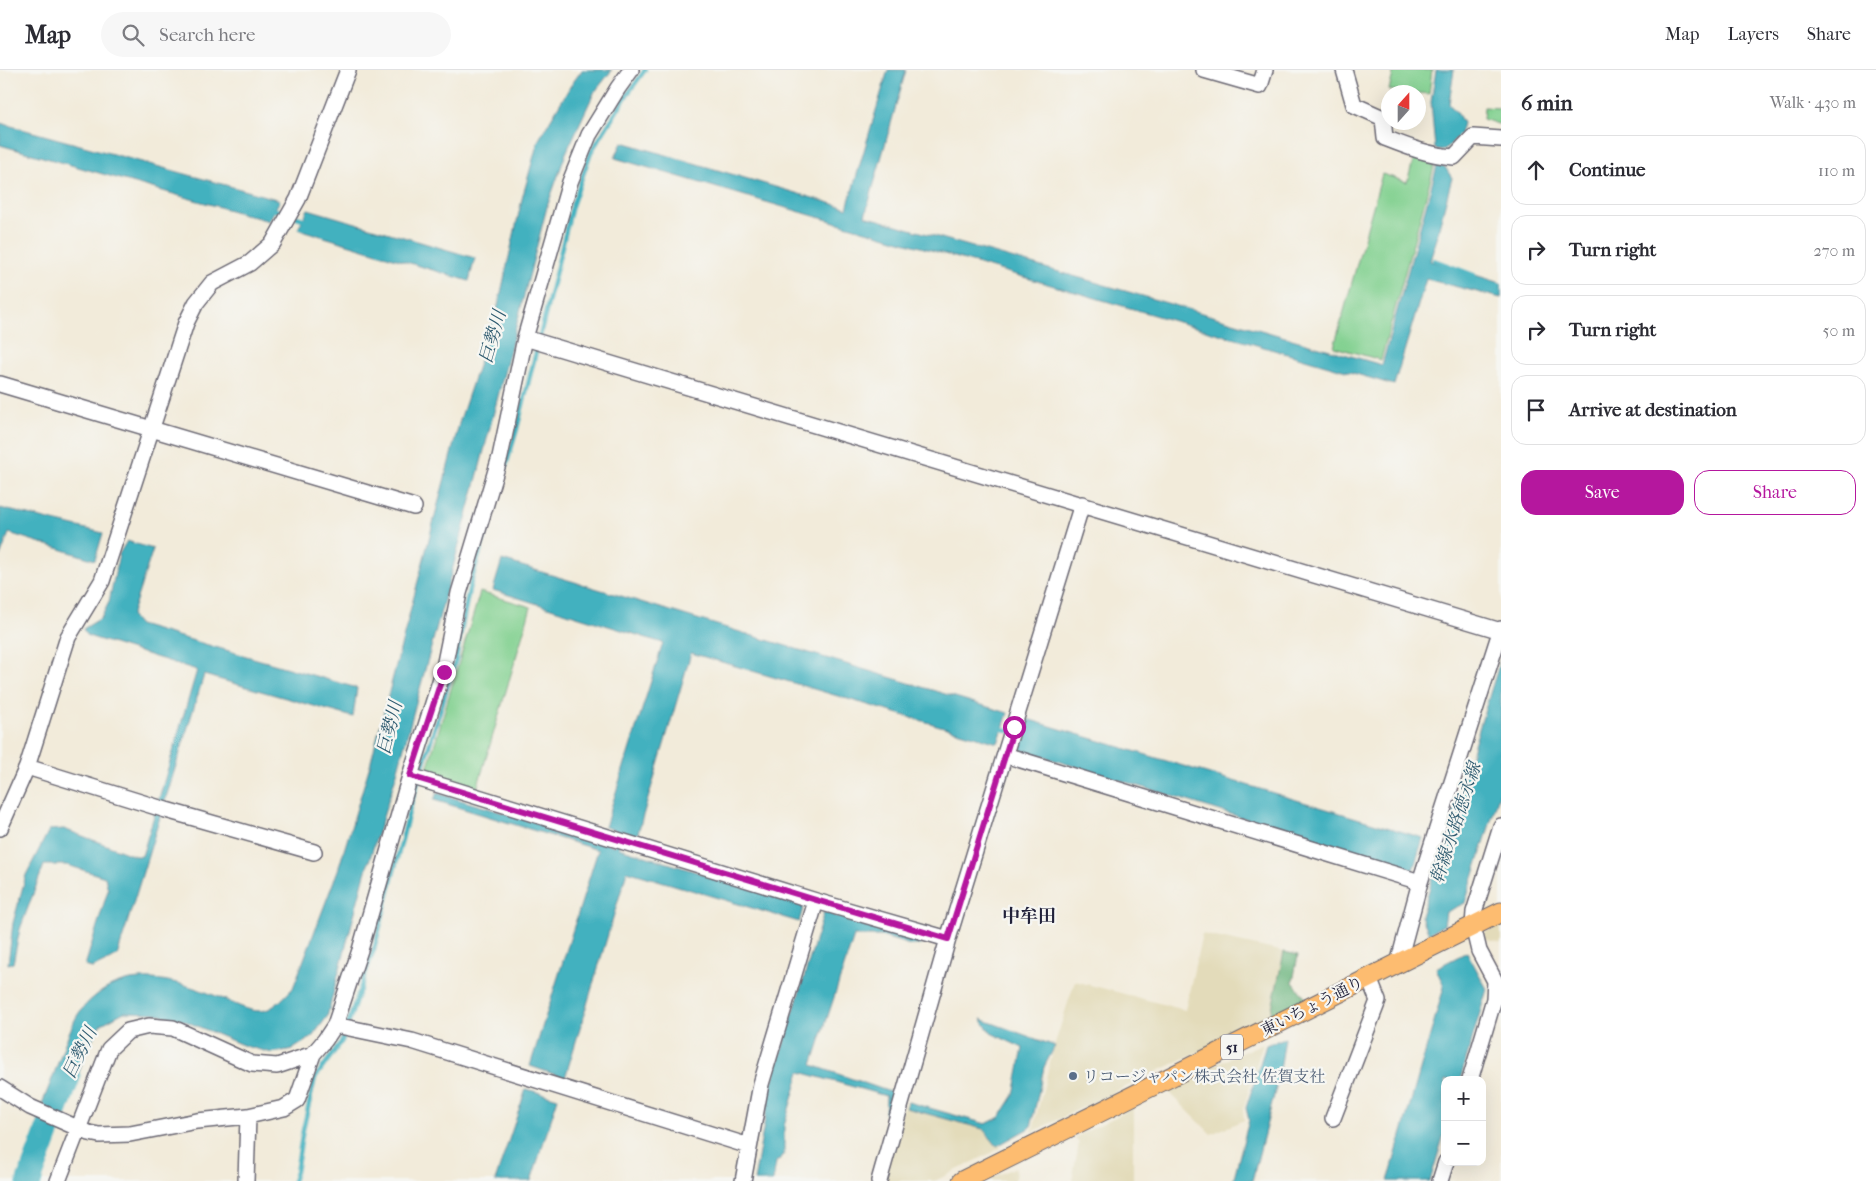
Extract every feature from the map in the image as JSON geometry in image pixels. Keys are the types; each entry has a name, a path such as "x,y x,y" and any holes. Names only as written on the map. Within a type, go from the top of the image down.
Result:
{"main road":[{"name":"東いちょう通り","path":"962,1181 1501,912"}],"street":[{"path":"0,828 27,767 68,637 102,581 186,323 196,303 212,283 250,263 273,243 298,199 348,70"},
{"path":"58,1181 109,1049 128,1031 148,1026 173,1028 252,1064 277,1066 312,1054 343,1026 360,950 416,778 444,672 459,593 500,457 525,338 570,182 589,135 631,70"},
{"path":"1204,70 1260,86 1265,70"},
{"path":"1344,70 1354,105 1383,118 1385,138 1416,151 1435,156 1454,157 1473,137 1501,139"},
{"path":"525,338 1501,630 1420,882 1398,964"},
{"path":"0,384 414,506"},
{"path":"879,1181 948,939 1082,504"},
{"path":"1004,755 1420,882"},
{"path":"27,767 160,808 314,852"},
{"path":"416,778 948,939"},
{"path":"1471,1076 1498,1000 1495,981 1479,951 1473,926 1474,912 1501,826"},
{"path":"744,1181 761,1084 816,900"},
{"path":"1333,1118 1378,1001 1370,978"},
{"path":"343,1026 412,1041 749,1146"},
{"path":"0,1088 30,1107 89,1133 99,1135 130,1134 197,1121 248,1116 284,1108 297,1100 312,1054"},
{"path":"246,1181 248,1116"},
{"path":"1440,1181 1445,1166"}],"shaded area":[{"path":"1501,925 1501,943 1485,939 1485,932"},
{"path":"1202,934 1284,952 1270,1017 1032,1132 1056,1040 1075,981 1185,1010"},
{"path":"1263,1043 1243,1110 1244,1120 1211,1134 1165,1088"},
{"path":"905,1103 992,1129 1001,1148 935,1181 883,1181"},
{"path":"1133,1108 1133,1181 1072,1181 1079,1143 1075,1137"},
{"path":"1016,1167 1015,1181 992,1181 991,1178"}],"green space":[{"path":"1394,70 1432,70 1429,94 1426,94 1426,85 1390,85"},
{"path":"1484,107 1501,108 1501,125 1483,119"},
{"path":"1415,155 1436,160 1381,360 1334,347 1382,174 1407,182"},
{"path":"480,592 531,607 476,792 425,776"},
{"path":"1284,952 1298,955 1293,982 1307,1000 1270,1017"}],"water":[{"path":"582,70 612,70 594,93 566,153 547,207 473,493 397,773 365,874 327,1017 312,1037 293,1049 272,1053 245,1046 185,1021 153,1013 124,1012 100,1025 85,1053 67,1113 42,1104 72,1025 82,1009 98,994 115,985 133,980 170,981 189,986 256,1011 266,1010 274,1006 293,988 338,870 370,765 460,420 498,306 522,199 538,141"},
{"path":"888,70 906,70 865,216 1382,365 1437,166 1445,167 1452,178 1430,261 1501,283 1501,298 1426,279 1394,385 615,158 622,142 847,208"},
{"path":"1436,70 1454,70 1449,104 1463,123 1460,134 1445,150 1435,149 1431,102"},
{"path":"0,123 280,200 269,221 0,145"},
{"path":"308,209 475,258 469,281 298,229"},
{"path":"0,508 103,533 95,560 9,533 0,557"},
{"path":"127,541 153,549 131,616 139,625 357,688 353,717 204,675 117,956 92,968 85,966 108,890 105,877 67,865 44,865 20,929 13,963 8,964 13,923 26,875 49,830 64,829 135,856 142,856 197,670 88,636 83,629 101,618 109,602 119,554"},
{"path":"502,560 1008,713 998,743 691,653 637,836 623,832 619,848 804,905 799,922 627,871 565,1078 530,1066 598,850 434,800 437,793 615,846 617,831 605,827 663,643 493,590"},
{"name":"幹線水路徳永線","path":"1501,658 1501,789 1465,903 1446,912 1444,925 1429,933 1421,916"},
{"path":"1027,719 1423,838 1413,870 1018,749"},
{"path":"824,912 880,931 921,940 921,945 910,945 881,936 854,936 812,1065 896,1094 890,1117 885,1114 886,1096 800,1072 784,1126 784,1155 776,1162 773,1181 754,1181 771,1085"},
{"path":"1467,952 1487,989 1461,1076 1441,1076 1441,1144 1430,1181 1388,1181 1444,987 1436,968"},
{"path":"981,1019 1055,1046 1044,1067 1031,1127 997,1146 983,1129 906,1108 908,1102 986,1124 1000,1117 1014,1095 1023,1048 991,1033"},
{"path":"1285,1038 1279,1076 1252,1181 1233,1181 1249,1120 1246,1108 1266,1045"},
{"path":"526,1089 558,1098 531,1181 495,1181"}],"waterway":[{"path":"293,1181 315,1078 342,1041 375,946 410,808 456,659 469,589 517,429 572,206 591,152 645,70"},
{"path":"275,210 303,219"},
{"path":"1434,260 1474,275"},
{"path":"1003,729 1022,735"},
{"name":"巨勢川","path":"29,1181 68,1077"}],"place":[{"name":"リコージャパン株式会社 佐賀支社","path":"1073,1076"}],"district":[{"name":"中牟田","path":"1029,916"}],"route":[{"path":"444,672 410,776 948,939 1014,727"}]}
